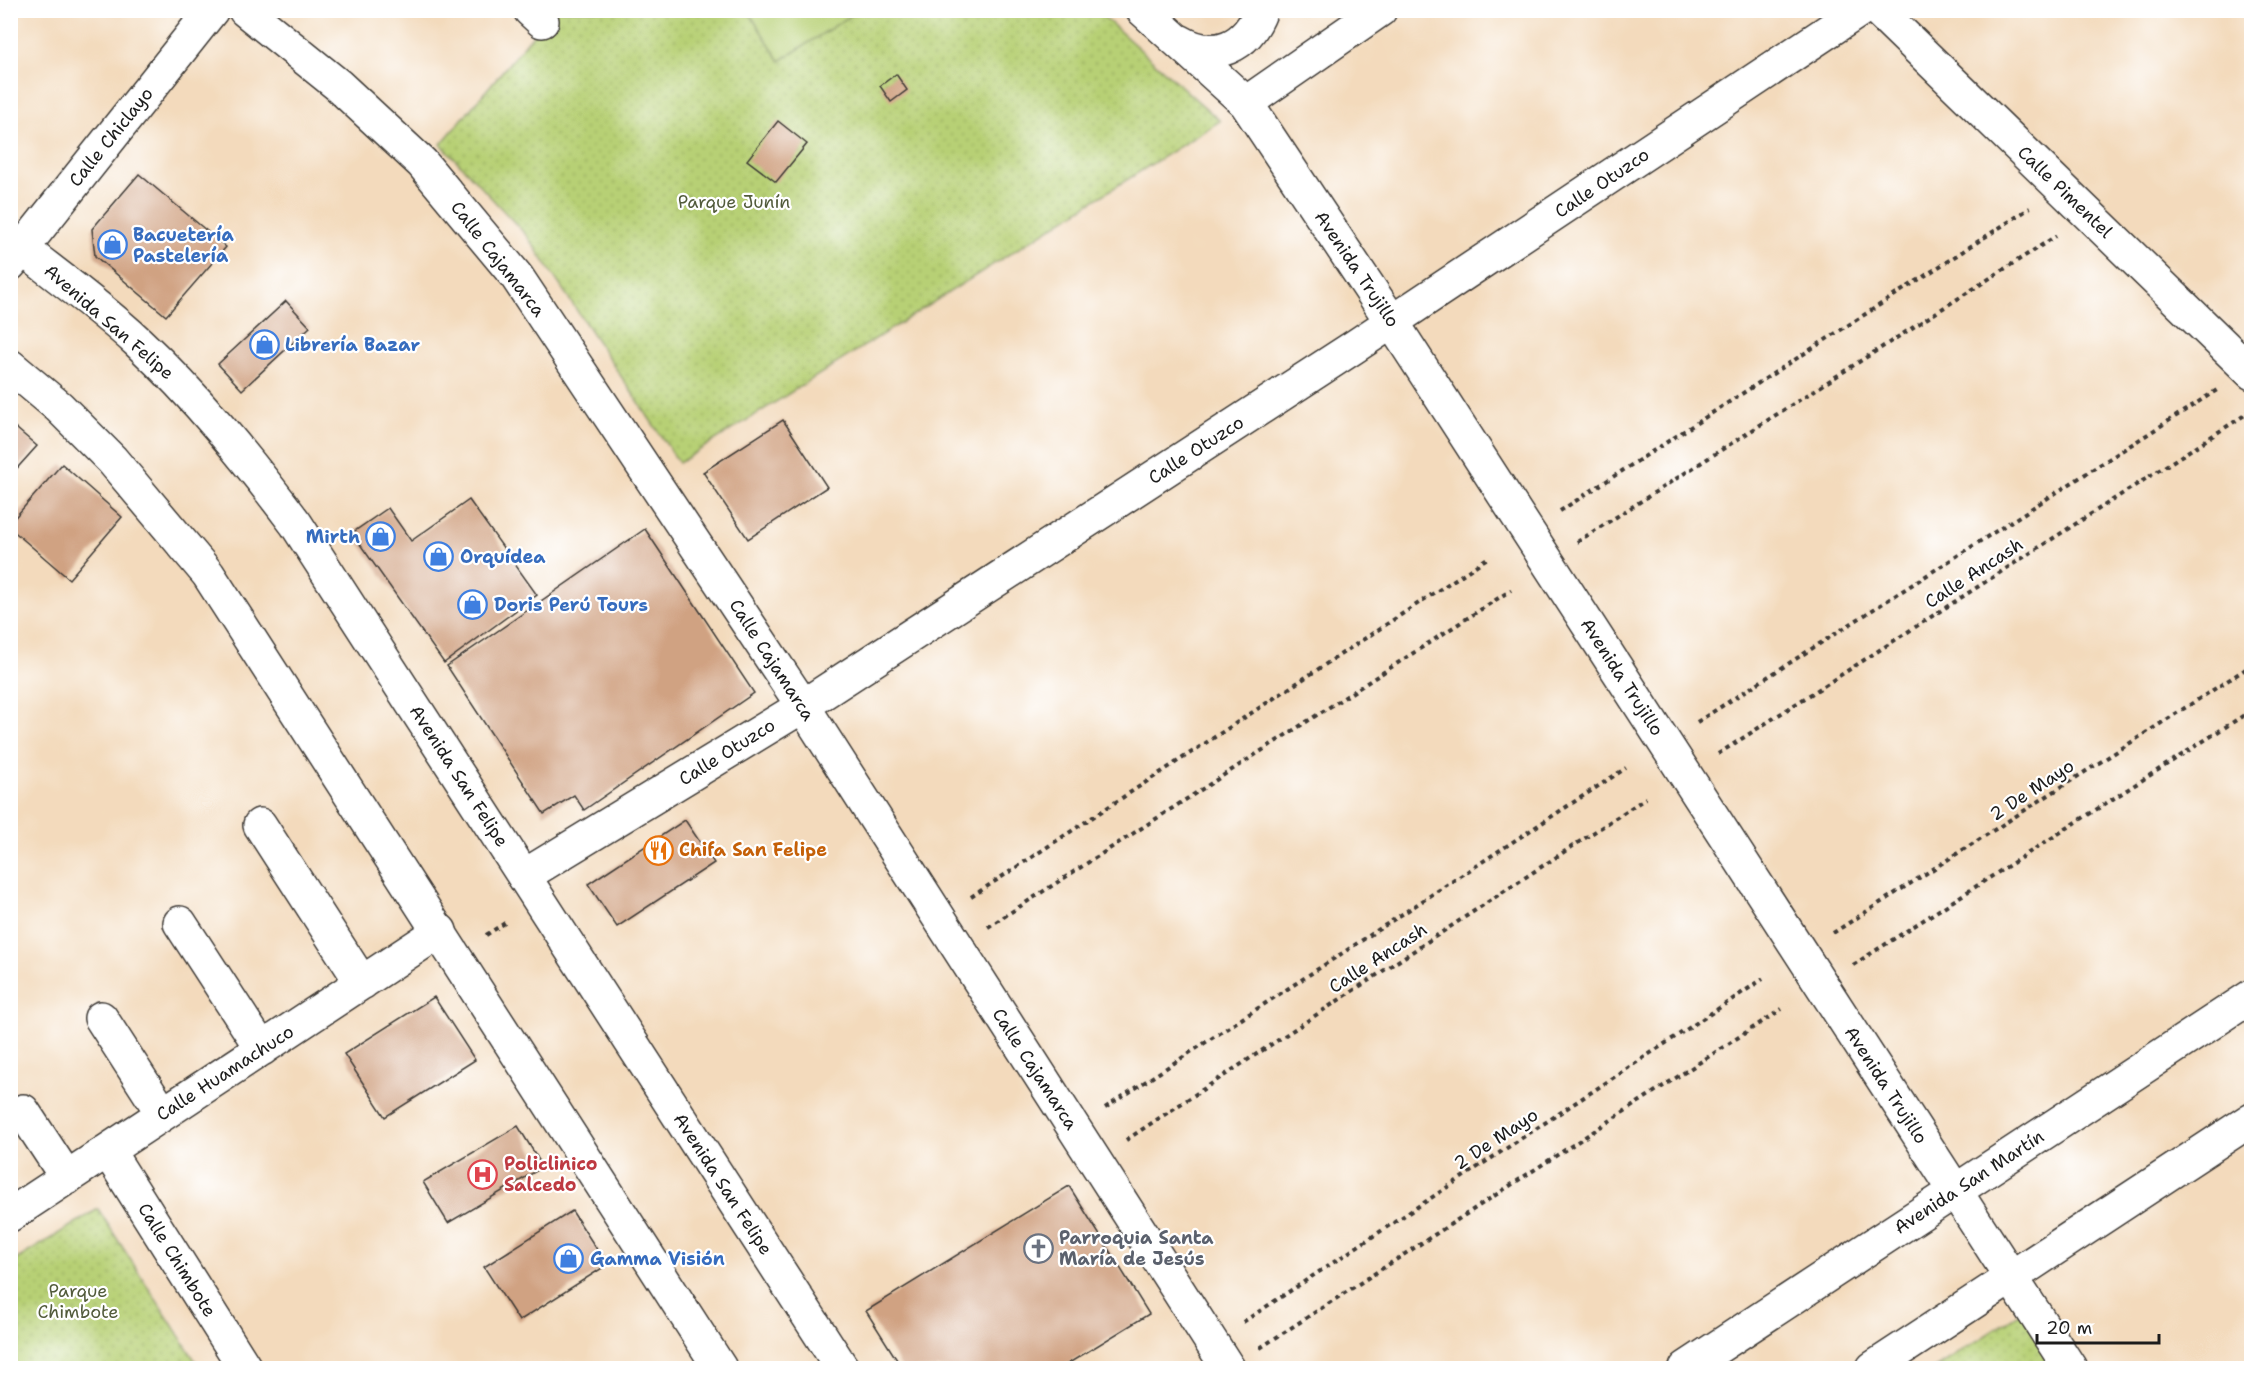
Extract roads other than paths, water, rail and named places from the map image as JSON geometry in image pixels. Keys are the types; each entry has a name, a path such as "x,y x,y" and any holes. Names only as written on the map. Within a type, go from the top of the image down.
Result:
{"street":[{"name":"Calle Chiclayo","path":"15,250 212,10"},
{"name":"Calle Cajamarca","path":"245,10 338,85 422,163 517,277 803,706 1228,1368"},
{"name":"Avenida Trujillo","path":"1143,10 1246,103 1392,322 2070,1368"},
{"path":"1175,39 1190,48 1199,50 1226,48 1242,40 1255,26 1261,10"},
{"path":"1246,103 1380,10"},
{"name":"Calle Otuzco","path":"524,876 803,706 1392,322 1860,10"},
{"name":"Calle Pimentel","path":"1878,10 2238,379"},
{"name":"Avenida San Felipe","path":"15,250 136,340 192,395 237,446 296,524 842,1368"},
{"path":"10,366 59,407 112,459 208,574 720,1368"},
{"path":"260,825 362,983"},
{"path":"180,923 262,1049"},
{"name":"Calle Huamachuco","path":"10,1215 440,932"},
{"name":"Avenida San Martín","path":"1686,1368 2252,996"},
{"path":"100,1018 163,1114"},
{"path":"23,1111 67,1178"},
{"path":"1873,1368 2252,1119"},
{"name":"Calle Chimbote","path":"108,1151 245,1368"}],"place":[{"name":"Bacuetería Pastelería","path":"112,245"},
{"name":"Librería Bazar","path":"264,345"},
{"name":"Mirth","path":"381,537"},
{"name":"Orquídea","path":"439,557"},
{"name":"Doris Perú Tours","path":"473,605"},
{"name":"Chifa San Felipe","path":"658,850"},
{"name":"Policlinico Salcedo","path":"483,1174"},
{"name":"Parroquia Santa María de Jesús","path":"1038,1248"},
{"name":"Gamma Visión","path":"569,1259"}],"park label":[{"name":"Parque Junín","path":"734,202"},
{"name":"Parque Chimbote","path":"78,1301"}]}
